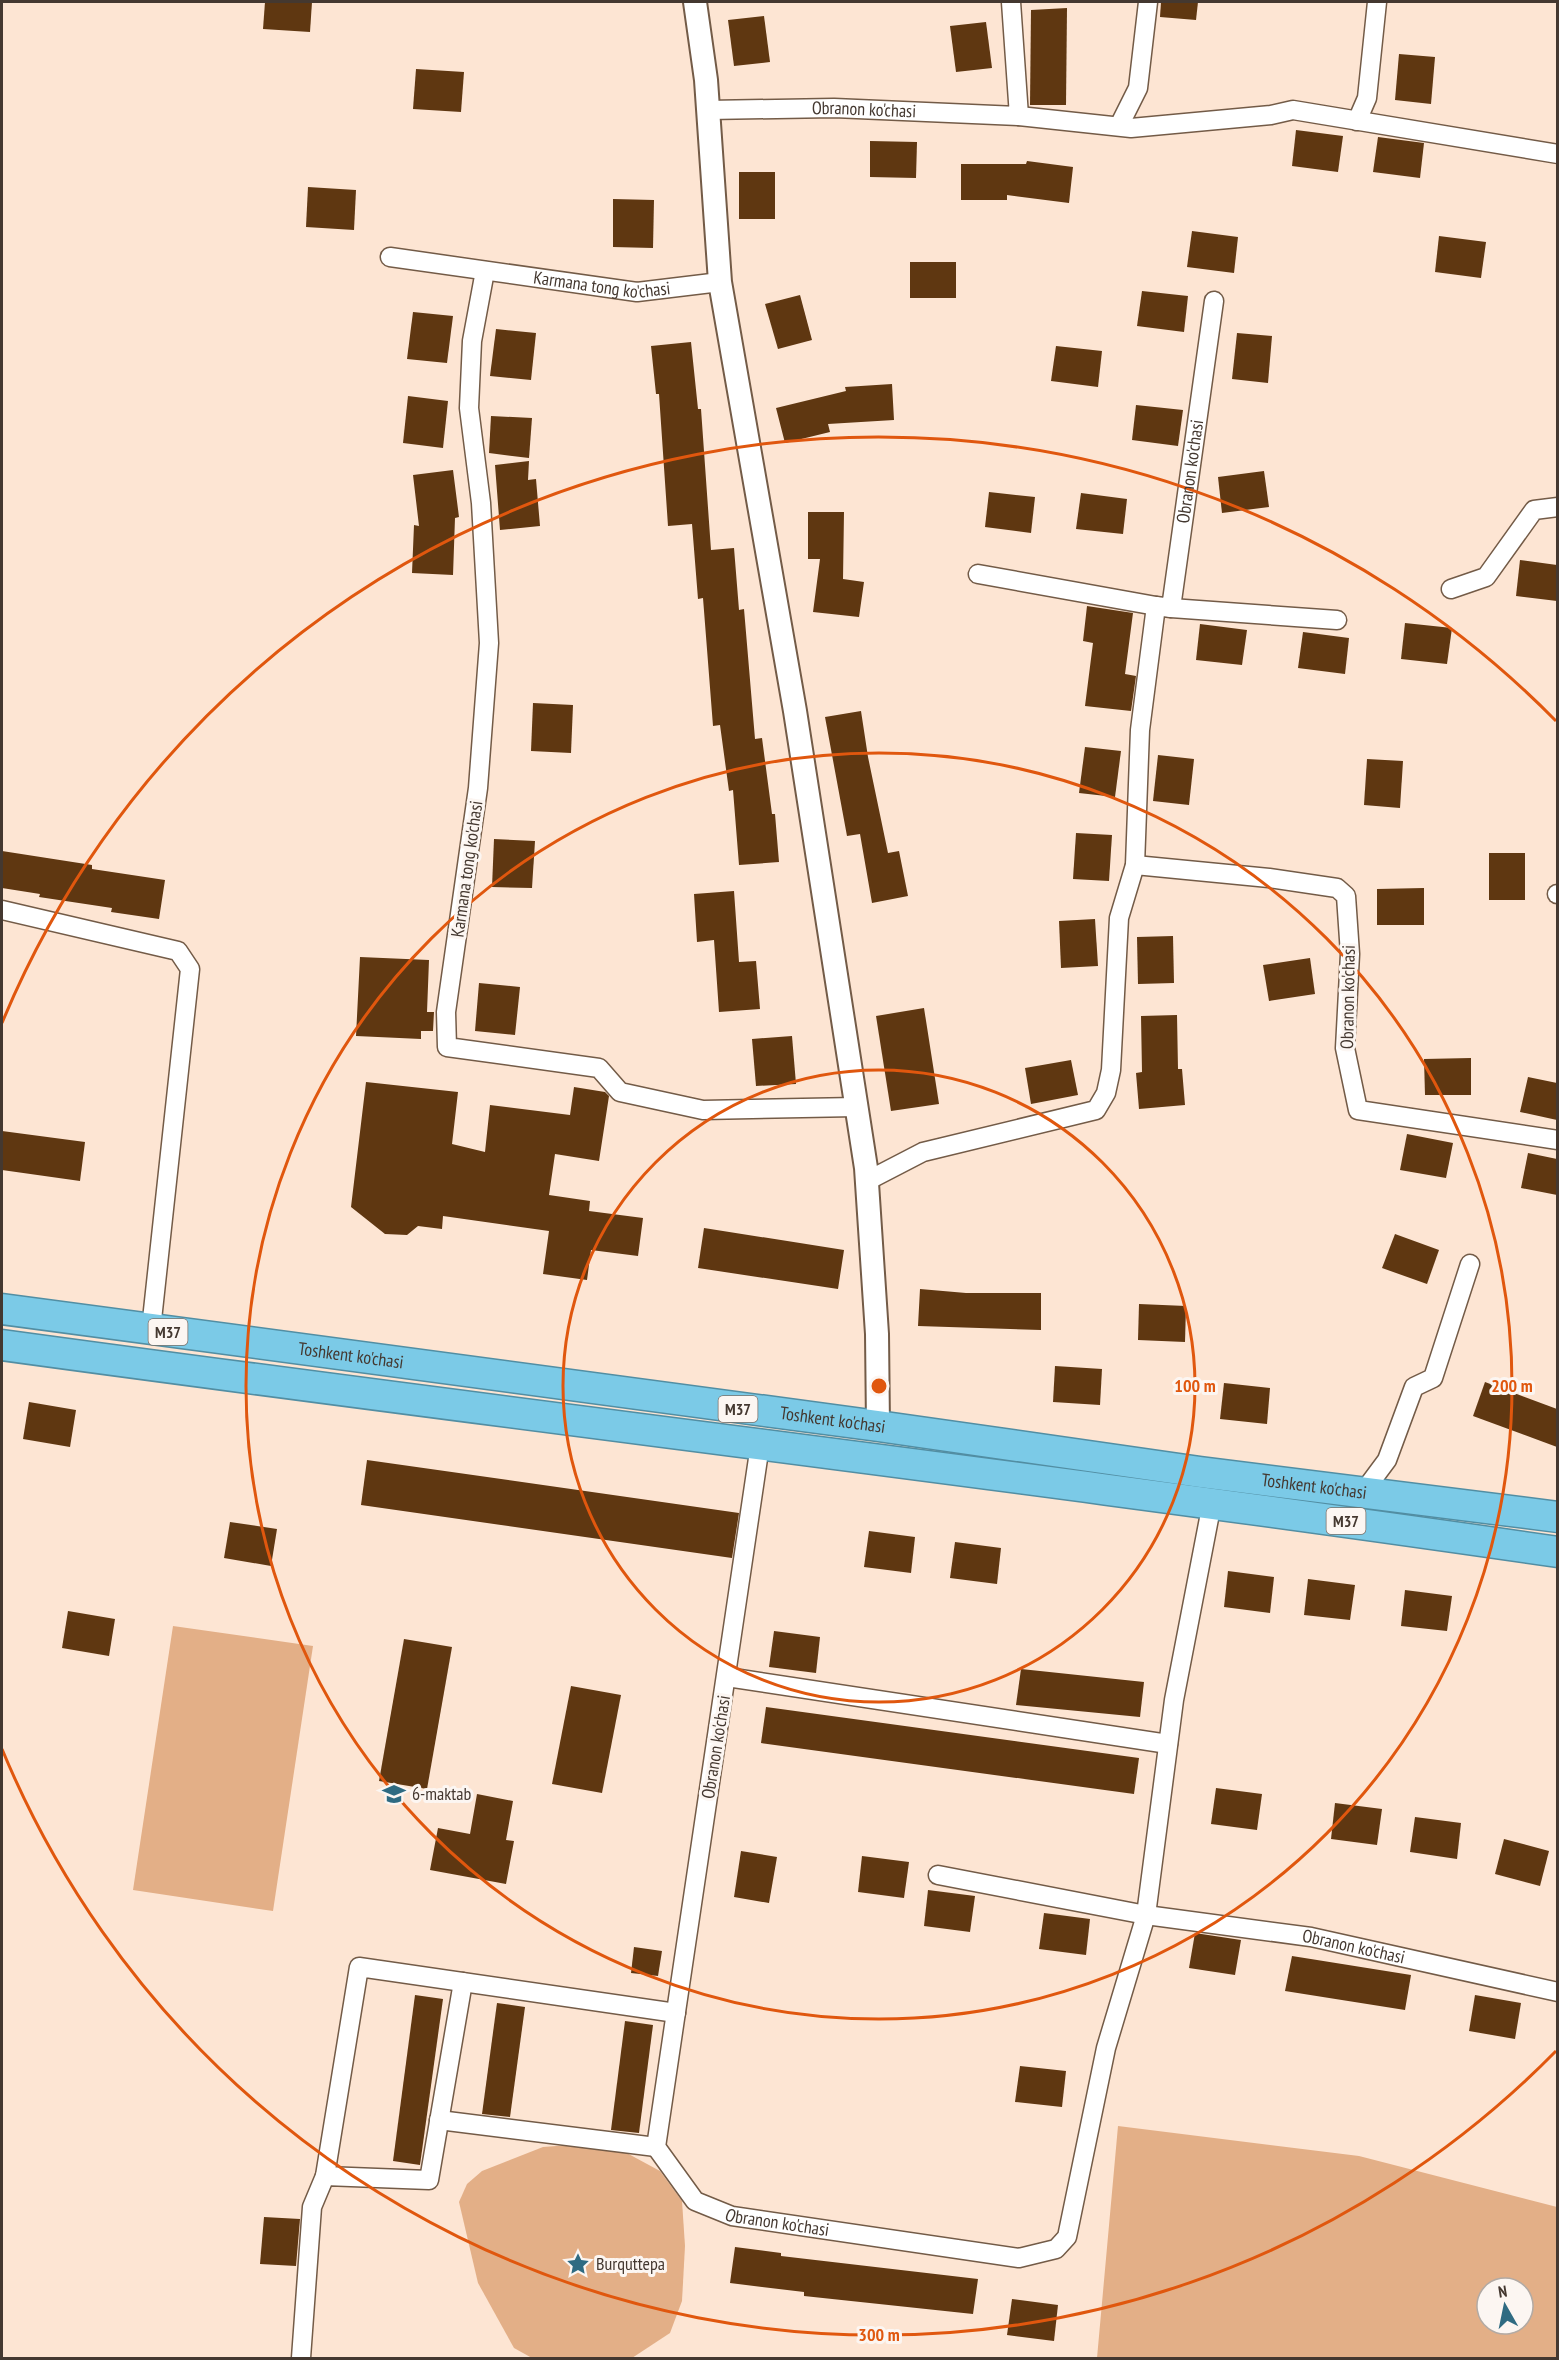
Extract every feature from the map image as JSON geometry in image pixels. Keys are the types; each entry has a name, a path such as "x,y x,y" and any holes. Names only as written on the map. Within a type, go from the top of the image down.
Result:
{"highway":[{"name":"Toshkent ko'chasi","path":"2,1309 878,1426 1200,1472 1557,1517"},
{"name":"Toshkent ko'chasi","path":"2,1345 1212,1503 1557,1552"}],"street":[{"path":"695,2 708,110 720,282 797,722 867,1181 877,1334 878,1426"},
{"path":"1011,2 1019,116"},
{"path":"1119,126 1138,88 1148,2"},
{"path":"1357,121 1367,98 1377,2"},
{"name":"Obranon ko'chasi","path":"708,110 834,108 1019,116 1131,128 1271,115 1293,110 1557,154"},
{"name":"Karmana tong ko'chasi","path":"390,256 637,292 720,282"},
{"name":"Karmana tong ko'chasi","path":"485,271 472,341 469,408 481,503 489,643 478,788 446,1012 447,1047 599,1068 620,1092 703,1110 856,1107"},
{"name":"Obranon ko'chasi","path":"867,1181 923,1152 1096,1110 1106,1093 1111,1070 1119,918 1135,865 1140,730 1214,301"},
{"path":"1451,589 1486,577 1534,510 1557,507"},
{"path":"978,574 1163,607 1337,620"},
{"name":"Obranon ko'chasi","path":"1135,865 1269,878 1337,888 1346,896 1350,954 1345,1048 1358,1110 1557,1140"},
{"path":"2,910 178,951 190,969 151,1329"},
{"path":"1364,1491 1387,1460 1414,1387 1433,1378 1470,1264"},
{"name":"Obranon ko'chasi","path":"760,1445 656,2148 695,2201 732,2216 1019,2258 1056,2249 1066,2237 1106,2048 1146,1915 1168,1744 1212,1503"},
{"name":"Obranon ko'chasi","path":"727,1677 1168,1744"},
{"name":"Obranon ko'chasi","path":"938,1875 1146,1915 1311,1937 1557,1992"},
{"path":"301,2358 312,2207 325,2176 359,1967 675,2013"},
{"path":"325,2176 429,2180 464,1982"},
{"path":"439,2120 656,2148"}],"shaded area":[{"path":"173,1626 313,1646 273,1911 133,1890"},
{"path":"1118,2126 1359,2156 1557,2207 1557,2358 1097,2358"},
{"name":"Burquttepa","path":"583,2144 623,2151 660,2171 682,2201 685,2246 682,2301 670,2333 632,2358 532,2358 514,2348 478,2283 459,2202 467,2184 482,2171 543,2147"}],"building":[{"path":"265,2 312,2 310,32 263,29"},
{"path":"1161,2 1198,2 1196,20 1160,17"},
{"path":"1067,8 1066,105 1030,105 1031,10"},
{"path":"764,16 770,62 734,66 728,20"},
{"path":"986,22 992,68 956,72 950,26"},
{"path":"1399,54 1435,57 1431,104 1395,100"},
{"path":"416,69 464,72 461,112 413,109"},
{"path":"1296,130 1343,136 1338,172 1292,166"},
{"path":"1378,137 1424,143 1420,178 1373,172"},
{"path":"870,141 917,142 916,178 870,177"},
{"path":"1027,161 1073,167 1069,203 1007,195 1007,200 961,200 961,164 1026,164"},
{"path":"739,172 775,172 775,219 739,219"},
{"path":"308,187 356,190 354,230 306,227"},
{"path":"613,199 654,200 653,248 613,247"},
{"path":"1192,231 1238,237 1234,273 1187,267"},
{"path":"1439,236 1486,242 1481,278 1435,272"},
{"path":"910,262 956,262 956,298 910,298"},
{"path":"1142,291 1188,296 1184,332 1137,326"},
{"path":"800,295 812,340 778,349 765,304"},
{"path":"413,312 453,316 447,363 407,359"},
{"path":"496,329 536,333 531,380 490,376"},
{"path":"1237,333 1272,336 1268,383 1232,379"},
{"path":"691,342 698,409 701,409 711,550 734,548 739,610 744,609 755,739 762,738 772,814 775,814 779,862 739,865 733,790 729,791 720,725 713,726 703,598 698,599 692,524 668,526 659,394 656,394 651,346"},
{"path":"1056,346 1102,351 1098,387 1051,381"},
{"path":"892,384 894,420 828,424 830,432 785,443 776,408 846,391 845,387"},
{"path":"408,396 448,401 443,448 403,443"},
{"path":"1136,405 1183,410 1178,446 1132,440"},
{"path":"491,416 532,418 529,458 489,453"},
{"path":"529,461 528,480 536,479 540,526 500,530 495,465"},
{"path":"453,470 459,517 455,518 453,575 412,573 414,525 419,526 413,475"},
{"path":"1264,471 1269,507 1222,513 1218,477"},
{"path":"989,492 1035,497 1031,533 985,527"},
{"path":"1081,493 1127,499 1123,534 1076,529"},
{"path":"808,512 844,512 843,579 864,582 859,617 813,612 820,559 808,559"},
{"path":"1520,560 1557,565 1557,601 1516,596"},
{"path":"1087,606 1133,613 1125,674 1136,676 1131,711 1085,706 1093,643 1083,641"},
{"path":"1405,623 1452,628 1447,664 1401,659"},
{"path":"1200,624 1247,630 1242,665 1196,660"},
{"path":"1303,632 1349,638 1345,674 1298,668"},
{"path":"533,703 573,705 571,753 531,751"},
{"path":"861,711 888,853 899,851 908,896 872,903 860,834 847,836 825,717"},
{"path":"1085,747 1121,751 1115,797 1079,793"},
{"path":"1158,755 1194,759 1189,805 1153,801"},
{"path":"1367,759 1403,761 1400,808 1364,805"},
{"path":"1076,833 1112,835 1109,881 1073,879"},
{"path":"494,839 535,841 532,888 492,887"},
{"path":"2,851 92,865 92,869 165,880 159,919 111,912 112,908 39,897 40,894 2,888"},
{"path":"1489,853 1525,853 1525,900 1489,900"},
{"path":"1424,888 1424,925 1377,925 1377,889"},
{"path":"734,891 739,962 756,961 760,1009 719,1012 714,940 697,942 694,894"},
{"path":"1095,919 1098,966 1061,968 1059,921"},
{"path":"1173,936 1174,983 1138,984 1137,937"},
{"path":"360,957 429,960 427,1012 434,1012 433,1031 421,1031 421,1039 356,1036"},
{"path":"1310,958 1315,994 1269,1001 1263,965"},
{"path":"479,983 520,987 515,1035 475,1031"},
{"path":"924,1008 939,1104 891,1111 876,1016"},
{"path":"1177,1015 1178,1069 1182,1069 1185,1105 1139,1109 1136,1073 1142,1072 1141,1016"},
{"path":"792,1036 796,1084 756,1086 752,1039"},
{"path":"1471,1058 1471,1095 1425,1095 1424,1059"},
{"path":"1071,1060 1078,1095 1031,1104 1025,1068"},
{"path":"1528,1077 1557,1083 1557,1120 1520,1112"},
{"path":"366,1082 458,1092 452,1144 485,1152 490,1105 570,1115 574,1087 605,1092 609,1096 599,1161 555,1154 549,1195 590,1201 589,1211 643,1218 638,1256 591,1250 587,1280 543,1274 549,1231 443,1216 442,1229 418,1226 407,1235 385,1234 351,1207"},
{"path":"2,1131 85,1142 80,1181 2,1170"},
{"path":"1407,1134 1453,1143 1446,1178 1400,1170"},
{"path":"1528,1153 1557,1159 1557,1195 1521,1188"},
{"path":"704,1228 844,1250 838,1289 698,1268"},
{"path":"1395,1234 1439,1250 1427,1284 1382,1268"},
{"path":"920,1289 966,1293 1041,1293 1041,1330 918,1326"},
{"path":"1139,1304 1186,1306 1185,1342 1138,1340"},
{"path":"1055,1366 1102,1369 1100,1405 1053,1402"},
{"path":"1485,1382 1557,1409 1557,1447 1473,1416"},
{"path":"1224,1383 1270,1388 1267,1424 1220,1419"},
{"path":"29,1402 76,1410 70,1447 23,1439"},
{"path":"367,1460 739,1513 732,1558 361,1505"},
{"path":"230,1522 277,1529 271,1566 224,1558"},
{"path":"869,1531 915,1537 911,1573 864,1567"},
{"path":"955,1542 1001,1548 997,1584 950,1578"},
{"path":"1228,1571 1274,1577 1270,1613 1224,1607"},
{"path":"1308,1579 1355,1585 1350,1620 1304,1615"},
{"path":"1405,1590 1452,1596 1447,1631 1401,1626"},
{"path":"68,1611 115,1619 109,1656 62,1648"},
{"path":"774,1631 820,1637 816,1673 769,1667"},
{"path":"404,1639 452,1647 427,1789 379,1781"},
{"path":"1021,1669 1144,1682 1140,1717 1016,1705"},
{"path":"571,1686 621,1695 602,1793 552,1784"},
{"path":"766,1707 1139,1758 1134,1794 761,1743"},
{"path":"1216,1788 1262,1794 1257,1830 1211,1824"},
{"path":"477,1794 513,1801 506,1840 514,1841 506,1884 430,1870 438,1828 470,1834"},
{"path":"1335,1803 1382,1809 1377,1845 1331,1839"},
{"path":"1415,1817 1461,1823 1457,1859 1410,1852"},
{"path":"1504,1839 1549,1851 1540,1886 1495,1874"},
{"path":"741,1851 777,1857 769,1903 734,1897"},
{"path":"862,1856 909,1862 904,1898 858,1892"},
{"path":"928,1890 975,1896 970,1932 924,1926"},
{"path":"1044,1913 1090,1919 1086,1955 1039,1949"},
{"path":"1195,1933 1241,1940 1235,1975 1189,1968"},
{"path":"634,1947 662,1951 658,1976 631,1973"},
{"path":"1292,1956 1411,1975 1405,2010 1285,1991"},
{"path":"415,1995 443,1999 420,2165 393,2161"},
{"path":"1475,1995 1521,2003 1515,2039 1469,2031"},
{"path":"497,2003 525,2007 510,2117 482,2114"},
{"path":"625,2021 653,2025 639,2133 611,2130"},
{"path":"1020,2066 1066,2071 1062,2107 1015,2102"},
{"path":"264,2217 300,2219 296,2266 260,2264"},
{"path":"735,2247 781,2253 781,2256 978,2279 973,2314 804,2296 804,2292 730,2283"},
{"path":"1012,2299 1058,2305 1054,2341 1007,2335"}],"place":[{"name":"6-maktab","path":"394,1794"},
{"name":"Burquttepa","path":"578,2264"}]}
